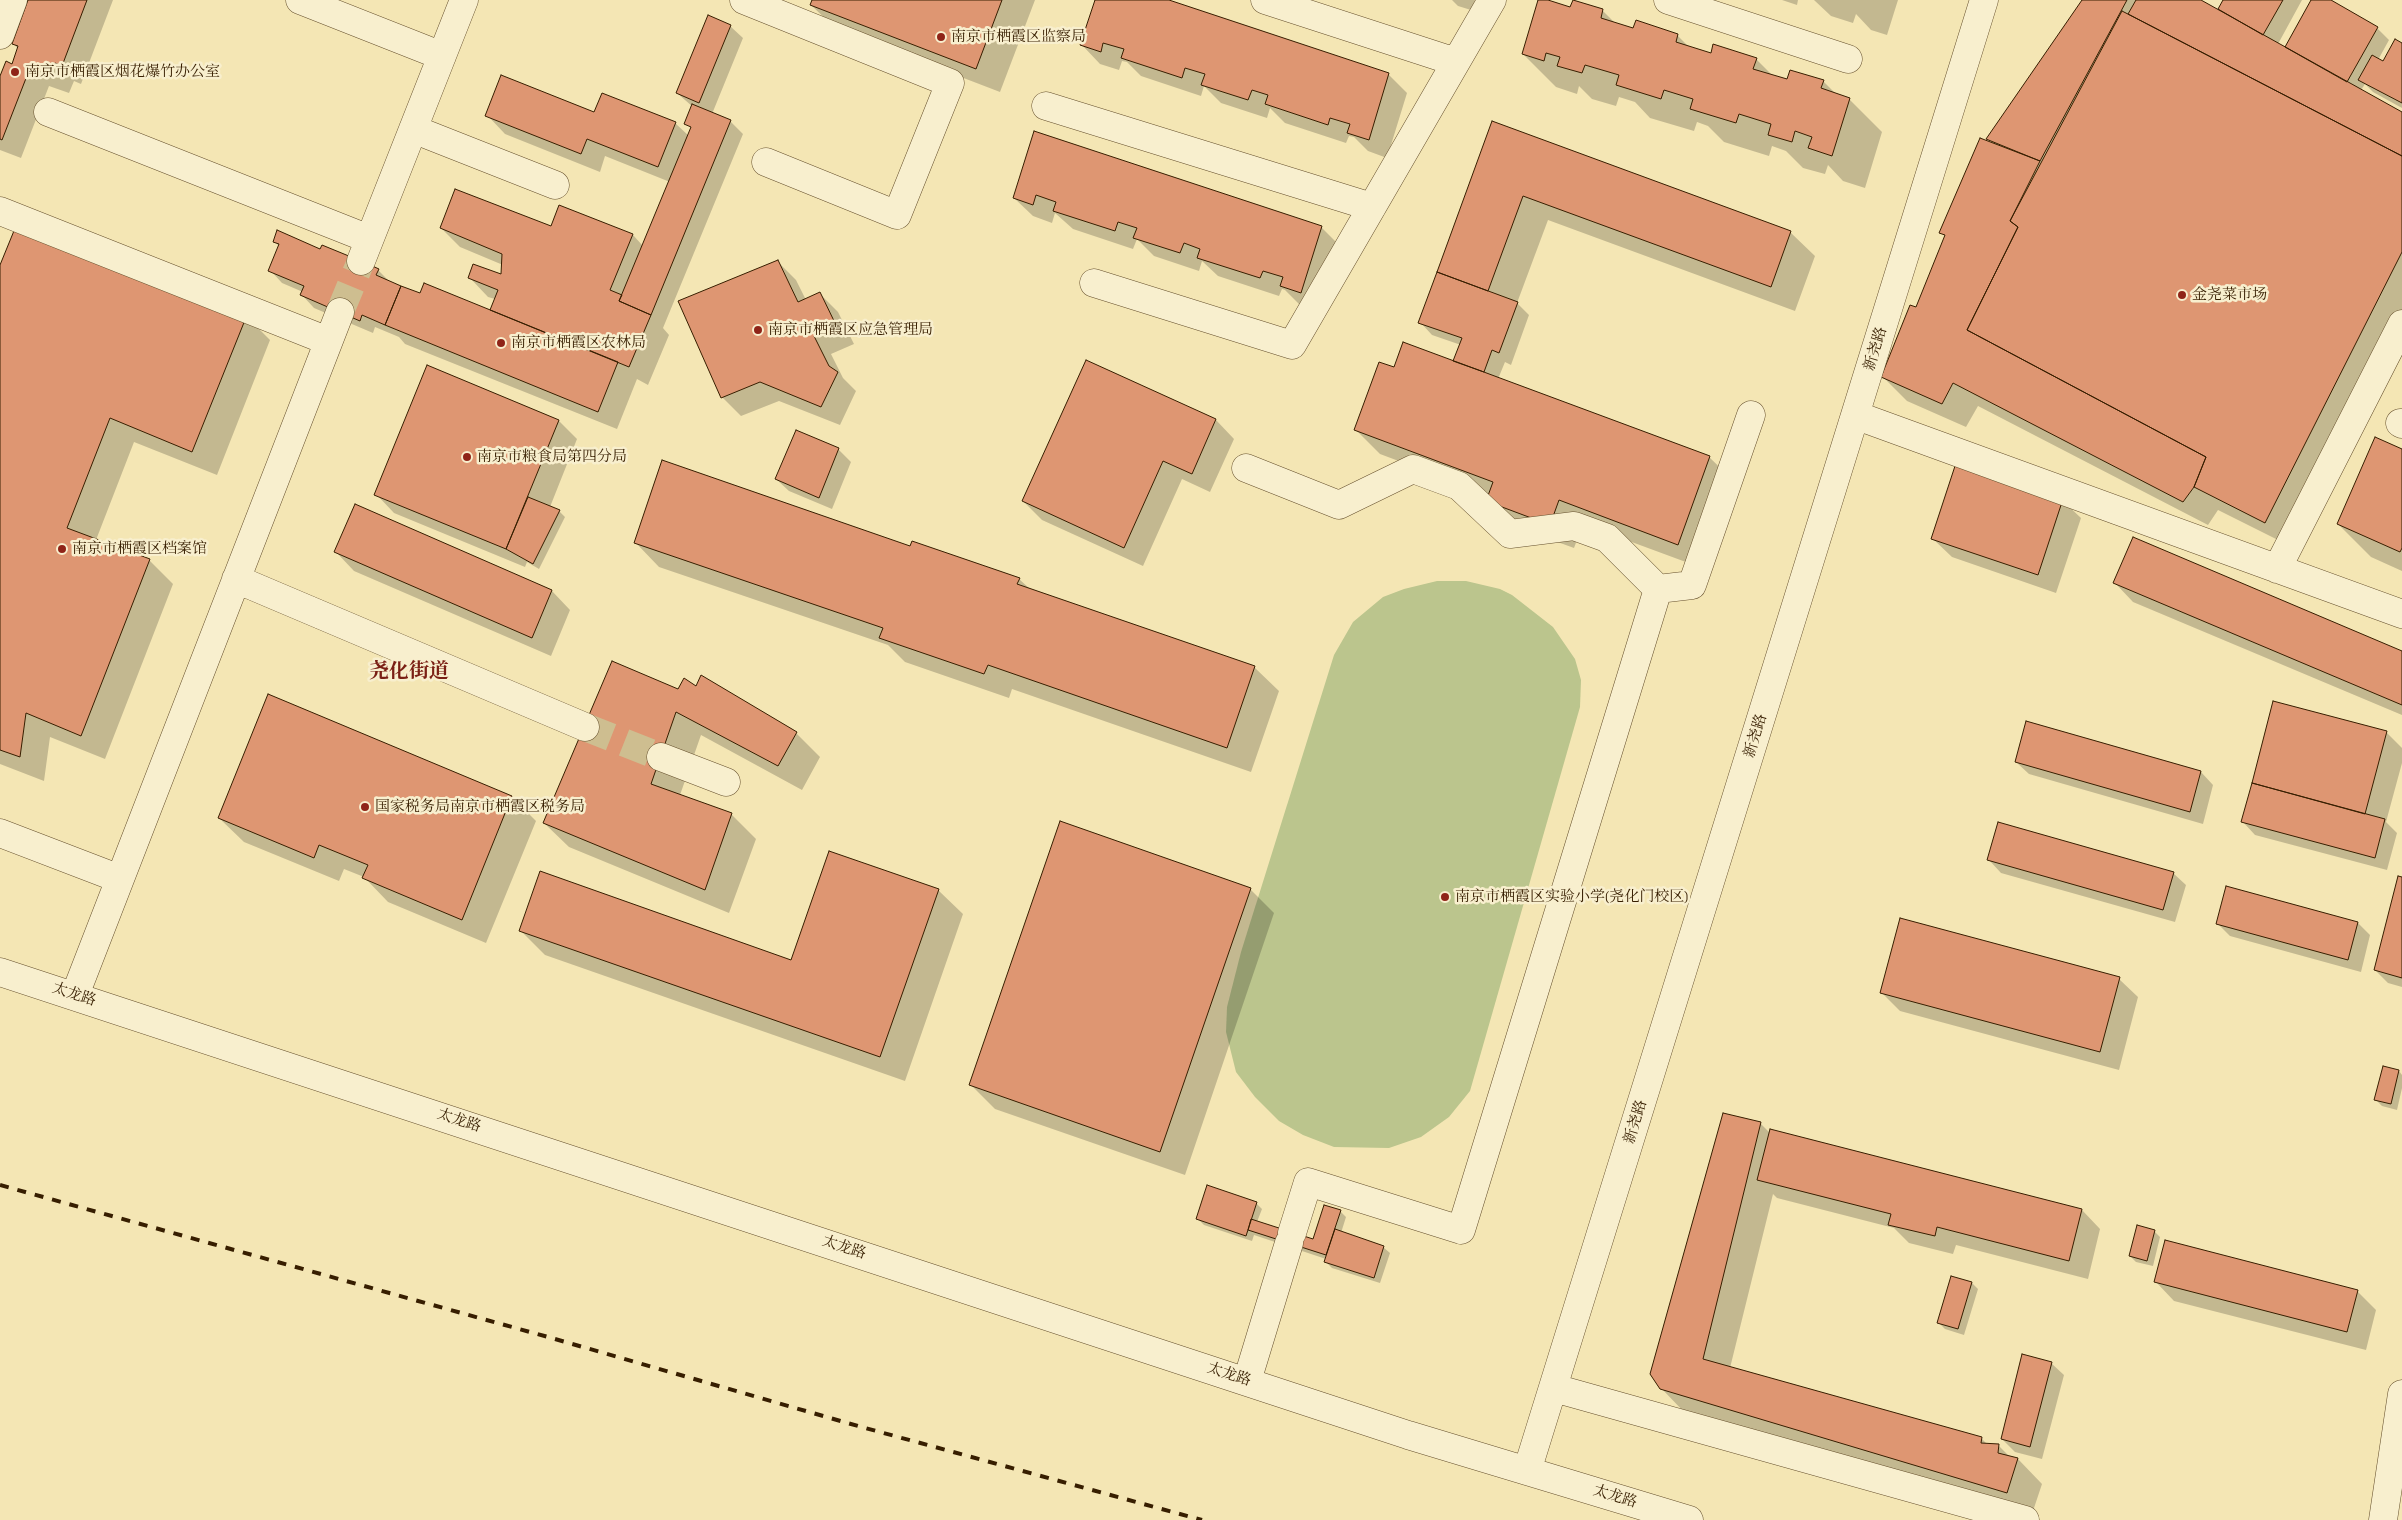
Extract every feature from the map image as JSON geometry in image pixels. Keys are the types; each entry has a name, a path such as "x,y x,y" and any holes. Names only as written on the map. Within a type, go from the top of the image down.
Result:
{"street":[{"path":"0,35 13,0"},
{"path":"300,0 442,56"},
{"path":"48,112 365,250 464,0"},
{"path":"744,0 950,83 897,215 766,162"},
{"path":"1265,0 1456,62"},
{"path":"1094,283 1292,345 1492,0"},
{"path":"1668,0 1848,59"},
{"name":"新尧路","path":"1527,1471 1984,0"},
{"path":"1046,106 1372,207"},
{"path":"413,129 555,185"},
{"path":"0,211 328,341"},
{"path":"75,995 340,312"},
{"path":"2278,569 2402,324"},
{"path":"1658,589 1692,585 1751,415"},
{"path":"1855,415 2402,614"},
{"path":"1246,468 1339,505 1413,469 1460,486 1510,534 1574,526 1607,538 1658,589"},
{"path":"236,579 585,727"},
{"path":"1247,1381 1308,1182 1461,1230 1658,589"},
{"path":"661,757 726,782"},
{"path":"0,833 120,879"},
{"name":"太龙路","path":"0,972 75,995 1408,1435 1689,1520"},
{"path":"1554,1388 2025,1520"},
{"path":"2383,1520 2402,1394"}],"green space":[{"path":"1437,581 1466,581 1500,589 1512,595 1553,627 1575,659 1581,680 1580,707 1470,1091 1449,1117 1421,1137 1389,1148 1334,1147 1303,1135 1279,1121 1255,1097 1236,1072 1226,1032 1227,1007 1241,952 1334,655 1353,622 1383,597 1404,589"}],"building":[{"name":"南京市栖霞区烟花爆竹办公室","path":"28,0 87,0 62,66 55,63 50,75 30,68 2,140 0,139 0,76 6,61 12,64 18,46 12,44"},
{"name":"南京市栖霞区监察局","path":"812,0 1002,0 976,69 810,5"},
{"path":"1095,0 1169,0 1389,73 1369,140 1347,133 1350,124 1330,118 1328,125 1265,104 1268,95 1252,90 1248,100 1201,85 1205,74 1185,68 1182,78 1121,58 1124,49 1103,43 1101,52 1080,45"},
{"path":"1538,0 1548,0 1570,7 1573,0 1603,9 1601,18 1633,28 1636,20 1678,34 1676,42 1711,53 1713,44 1757,58 1753,69 1787,79 1790,70 1824,80 1821,88 1850,98 1832,156 1808,148 1812,137 1795,131 1792,142 1768,135 1771,124 1739,114 1736,123 1690,109 1693,99 1664,90 1661,99 1616,85 1619,75 1585,65 1582,73 1557,66 1560,57 1546,53 1544,61 1522,54"},
{"path":"2082,0 2127,0 2040,161 1986,139"},
{"path":"2136,0 2201,0 2402,112 2402,156 2128,14"},
{"path":"2223,0 2283,0 2263,35 2218,9"},
{"path":"2311,0 2331,0 2378,27 2347,82 2285,47"},
{"name":"金尧菜市场","path":"2122,11 2402,156 2402,252 2265,523 2194,487 2206,457 1967,330 2018,227 2010,221"},
{"path":"708,15 731,25 699,103 676,93"},
{"path":"2395,39 2402,43 2402,103 2358,80 2372,55 2383,61"},
{"path":"501,75 594,112 602,93 676,122 658,167 587,139 581,154 485,116"},
{"path":"692,104 731,120 651,315 619,301 691,127 684,124"},
{"path":"1492,121 1791,231 1771,287 1523,196 1488,291 1437,272"},
{"path":"1034,131 1322,226 1301,293 1280,286 1283,277 1263,271 1260,278 1197,258 1200,249 1184,243 1180,253 1133,238 1137,228 1118,222 1115,231 1053,211 1056,202 1036,195 1033,205 1013,198"},
{"path":"1980,138 2040,161 2010,221 2018,227 1967,330 2206,457 2194,487 2183,502 1953,383 1942,404 1881,377 1910,305 1916,307 1945,235 1939,233"},
{"path":"455,189 551,226 559,205 633,234 610,290 622,295 619,301 651,315 629,367 490,310 498,290 468,278 473,264 501,274 502,254 440,228"},
{"path":"18,221 247,315 192,452 110,418 67,528 150,559 81,736 26,713 20,757 0,750 0,265"},
{"path":"277,230 320,249 322,245 379,269 376,275 401,286 385,325 362,315 360,321 300,295 304,286 268,271 279,244 273,242"},
{"name":"南京市栖霞区应急管理局","path":"778,260 798,302 820,292 836,325 814,336 829,366 838,372 821,407 760,382 721,398 678,301"},
{"path":"1437,272 1518,302 1499,353 1492,350 1484,372 1453,361 1462,338 1418,323"},
{"name":"南京市栖霞区农林局","path":"424,283 618,362 598,412 385,325 401,286 420,293"},
{"path":"1403,342 1710,456 1678,545 1559,500 1550,525 1486,501 1493,482 1354,430 1379,362 1394,367"},
{"path":"1086,360 1216,419 1192,474 1163,461 1124,548 1022,501"},
{"name":"南京市粮食局第四分局","path":"427,365 559,420 506,549 374,495"},
{"path":"796,430 839,448 819,498 775,479"},
{"path":"2375,437 2402,449 2402,548 2400,552 2337,524"},
{"path":"662,460 910,546 912,541 1020,578 1017,584 1255,666 1227,748 988,665 984,674 879,638 883,628 634,543"},
{"path":"1956,463 2063,499 2038,575 1931,539"},
{"path":"528,497 560,510 533,564 506,549"},
{"path":"355,504 552,590 532,638 334,552"},
{"path":"2133,537 2402,651 2402,705 2113,583"},
{"path":"612,661 678,689 684,678 696,686 701,675 797,732 778,766 676,712 651,784 732,813 705,890 543,823"},
{"name":"国家税务局南京市栖霞区税务局","path":"268,694 512,796 462,920 362,878 368,865 319,845 314,858 218,818"},
{"path":"2273,701 2387,731 2365,814 2252,783"},
{"path":"2026,721 2201,771 2190,812 2015,762"},
{"path":"2252,783 2385,819 2375,858 2241,822"},
{"path":"1060,821 1251,888 1160,1152 969,1085"},
{"path":"1998,822 2174,872 2163,910 1987,860"},
{"path":"829,851 939,889 880,1057 519,931 540,871 791,960"},
{"path":"2398,876 2402,877 2402,978 2374,970"},
{"path":"2226,886 2358,922 2348,960 2216,924"},
{"path":"1900,918 2120,977 2100,1052 1880,993"},
{"path":"2383,1066 2399,1070 2391,1104 2374,1100"},
{"path":"1723,1113 1761,1122 1703,1359 1982,1437 1981,1443 1999,1444 1998,1453 2018,1458 2007,1493 1660,1389 1650,1374"},
{"path":"1770,1129 2082,1209 2069,1261 1937,1227 1935,1236 1888,1225 1891,1214 1757,1180"},
{"path":"1207,1185 1257,1202 1246,1236 1196,1219"},
{"path":"1324,1205 1341,1210 1326,1255 1248,1230 1251,1219 1313,1239"},
{"path":"2137,1225 2155,1230 2147,1261 2129,1256"},
{"path":"1335,1229 1384,1246 1374,1278 1324,1262"},
{"path":"2165,1240 2358,1290 2347,1332 2154,1282"},
{"path":"1951,1276 1972,1282 1958,1329 1937,1323"},
{"path":"2022,1354 2052,1362 2030,1447 2001,1439"}],"tunnel":[{"path":"340,312 361,261"},
{"path":"585,727 661,757"}],"railway":[{"path":"0,1185 548,1337 858,1426 1202,1520"}],"place":[{"name":"南京市栖霞区监察局","path":"941,37"},
{"name":"南京市栖霞区烟花爆竹办公室","path":"15,72"},
{"name":"金尧菜市场","path":"2182,295"},
{"name":"南京市栖霞区应急管理局","path":"758,330"},
{"name":"南京市栖霞区农林局","path":"501,343"},
{"name":"南京市粮食局第四分局","path":"467,457"},
{"name":"南京市栖霞区档案馆","path":"62,549"},
{"name":"国家税务局南京市栖霞区税务局","path":"365,807"},
{"name":"南京市栖霞区实验小学(尧化门校区)","path":"1445,897"}],"district":[{"name":"尧化街道","path":"409,672"}]}
